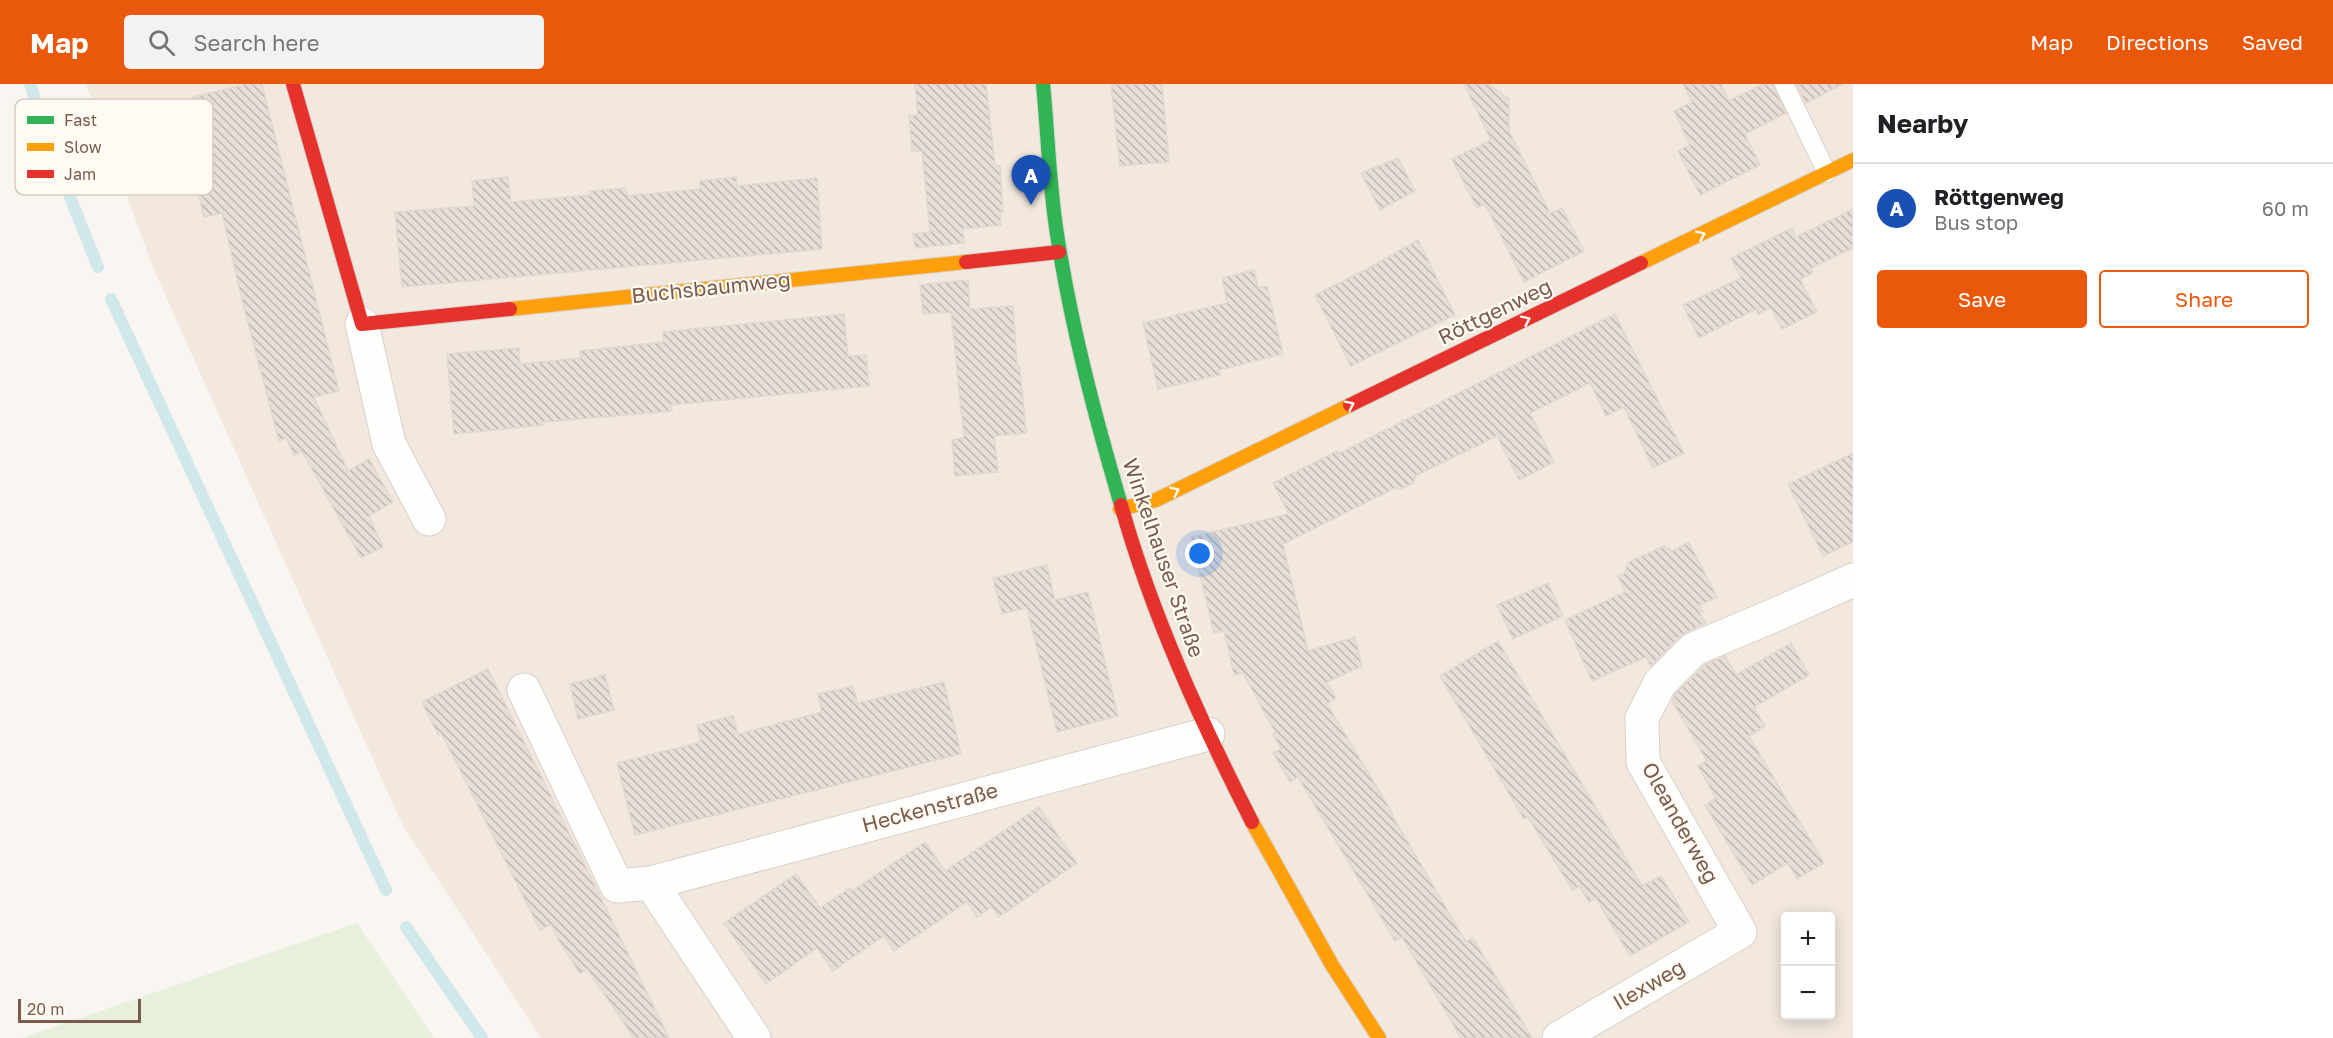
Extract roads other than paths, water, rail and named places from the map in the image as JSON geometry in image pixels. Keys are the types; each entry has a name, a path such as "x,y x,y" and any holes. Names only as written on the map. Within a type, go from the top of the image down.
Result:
{"street":[{"path":"293,84 362,324 389,444 429,519"},
{"name":"Winkelhauser Straße","path":"1043,84 1059,252 1090,400 1120,509 1159,622 1208,734 1271,862 1360,1012 1379,1038"},
{"name":"Röttgenweg","path":"1120,509 1156,500 1853,160"},
{"name":"Buchsbaumweg","path":"362,324 1059,252"},
{"name":"Oleanderweg","path":"1740,932 1643,762 1642,718 1660,682 1694,649 1853,579"},
{"name":"Heckenstraße","path":"524,690 617,886 651,883 1208,734"},
{"path":"651,883 754,1038"},
{"name":"Ilexweg","path":"1558,1038 1740,932"}],"lane":[{"path":"1784,84 1827,173"}],"waterway":[{"path":"30,84 35,99"},
{"path":"69,195 98,267"},
{"path":"111,299 386,890"},
{"path":"406,927 482,1038"}],"place":[{"name":"Röttgenweg","path":"1031,205"}]}
